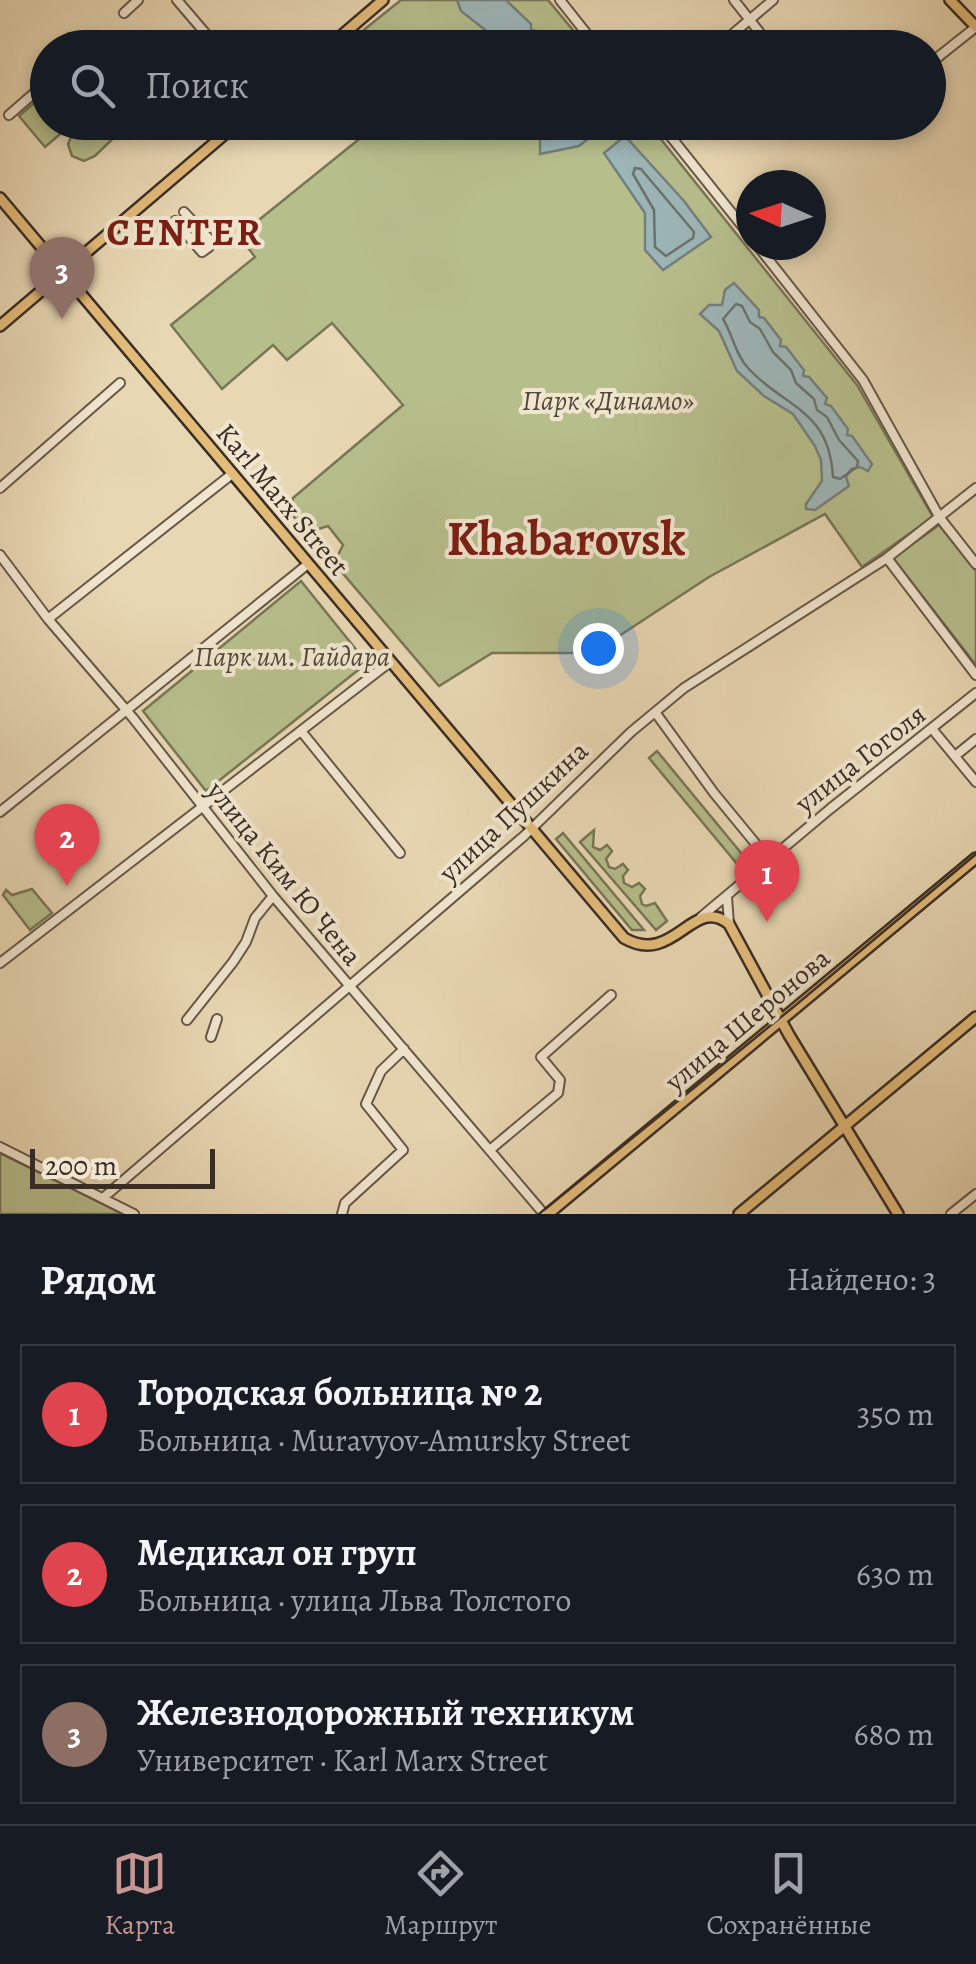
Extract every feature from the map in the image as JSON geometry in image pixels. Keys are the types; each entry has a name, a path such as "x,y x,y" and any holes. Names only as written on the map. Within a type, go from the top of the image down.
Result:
{"main road":[{"path":"348,30 383,0"},
{"path":"950,0 976,27"},
{"path":"0,326 218,140"},
{"name":"Karl Marx Street","path":"0,198 629,941 643,946 658,945 697,920"},
{"name":"улица Шеронова","path":"546,1214 976,858"},
{"path":"697,920 712,916 728,924 898,1214"},
{"path":"739,1214 976,1018"}],"street":[{"path":"124,13 138,0"},
{"path":"177,0 203,30"},
{"path":"560,0 584,30"},
{"path":"734,0 758,30"},
{"path":"738,30 772,0"},
{"path":"946,51 976,27"},
{"path":"9,115 30,97"},
{"path":"673,140 736,218"},
{"path":"174,220 202,252 211,245 184,212"},
{"path":"187,234 197,226"},
{"path":"769,260 862,380 940,518 976,564"},
{"path":"0,488 120,383"},
{"path":"48,620 232,474"},
{"name":"улица Пушкина","path":"102,1198 532,828 684,688 887,558 976,488"},
{"name":"улица Ким Ю Чена","path":"0,555 48,620 126,710 273,896 546,1214"},
{"path":"887,558 976,675"},
{"path":"0,812 308,564"},
{"path":"0,963 390,662"},
{"name":"улица Гоголя","path":"697,920 976,694"},
{"path":"655,712 769,860"},
{"path":"932,730 976,782"},
{"path":"302,731 400,853"},
{"path":"954,756 976,738"},
{"path":"187,1020 246,942 255,918 273,896"},
{"path":"727,897 728,924"},
{"path":"491,1149 558,1093 560,1080 541,1057 611,996"},
{"path":"211,1036 217,1019"},
{"path":"342,1214 345,1203 403,1150 366,1104 381,1072 404,1049"},
{"path":"0,1147 134,1214"},
{"path":"951,1214 976,1194"}],"green space":[{"path":"401,0 548,0 573,30 364,30"},
{"path":"30,107 30,129 19,116"},
{"path":"70,140 111,140 84,161 72,156"},
{"name":"Парк «Динамо»","path":"358,140 662,140 736,233 736,260 757,260 857,385 933,517 862,567 825,514 709,577 593,653 492,653 439,686 334,563 343,545 328,526 306,533 290,511 293,498 403,405 332,323 287,360 273,345 222,389 171,325 255,257 239,236"},
{"path":"939,525 976,571 976,665 893,558"},
{"name":"Парк им. Гайдара","path":"301,581 367,663 206,791 143,711"},
{"path":"657,751 746,859 738,865 649,758"},
{"path":"594,830 593,847 600,850 607,845 612,851 606,859 609,867 615,869 623,864 628,870 623,876 624,883 632,887 639,883 645,889 640,896 642,904 655,903 667,921 656,930 580,842"},
{"path":"563,833 644,930 632,930 556,839"},
{"path":"32,889 52,913 30,930 3,895 6,890 12,895"},
{"path":"0,1153 123,1214 0,1214"}],"water":[{"path":"457,0 506,0 531,24 531,30 485,30 461,11"},
{"path":"540,140 587,140 579,146 540,154"},
{"path":"620,140 629,140 711,237 663,270 645,250 645,213 604,153"},
{"path":"734,283 781,340 780,346 786,347 804,370 803,376 809,377 827,398 825,404 831,406 848,429 847,435 852,436 872,464 868,471 860,467 851,469 846,477 849,486 815,510 806,509 806,504 822,481 821,460 815,446 793,414 764,396 737,371 719,331 700,314 709,305 722,305 725,290"}],"tram line":[{"path":"539,1214 976,854"}],"place":[{"name":"Железнодорожный техникум","path":"62,319"},
{"name":"Медикал он груп","path":"67,886"},
{"name":"Городская больница № 2","path":"767,922"}],"district":[{"name":"CENTER","path":"185,232"},
{"name":"Khabarovsk","path":"566,538"}]}
